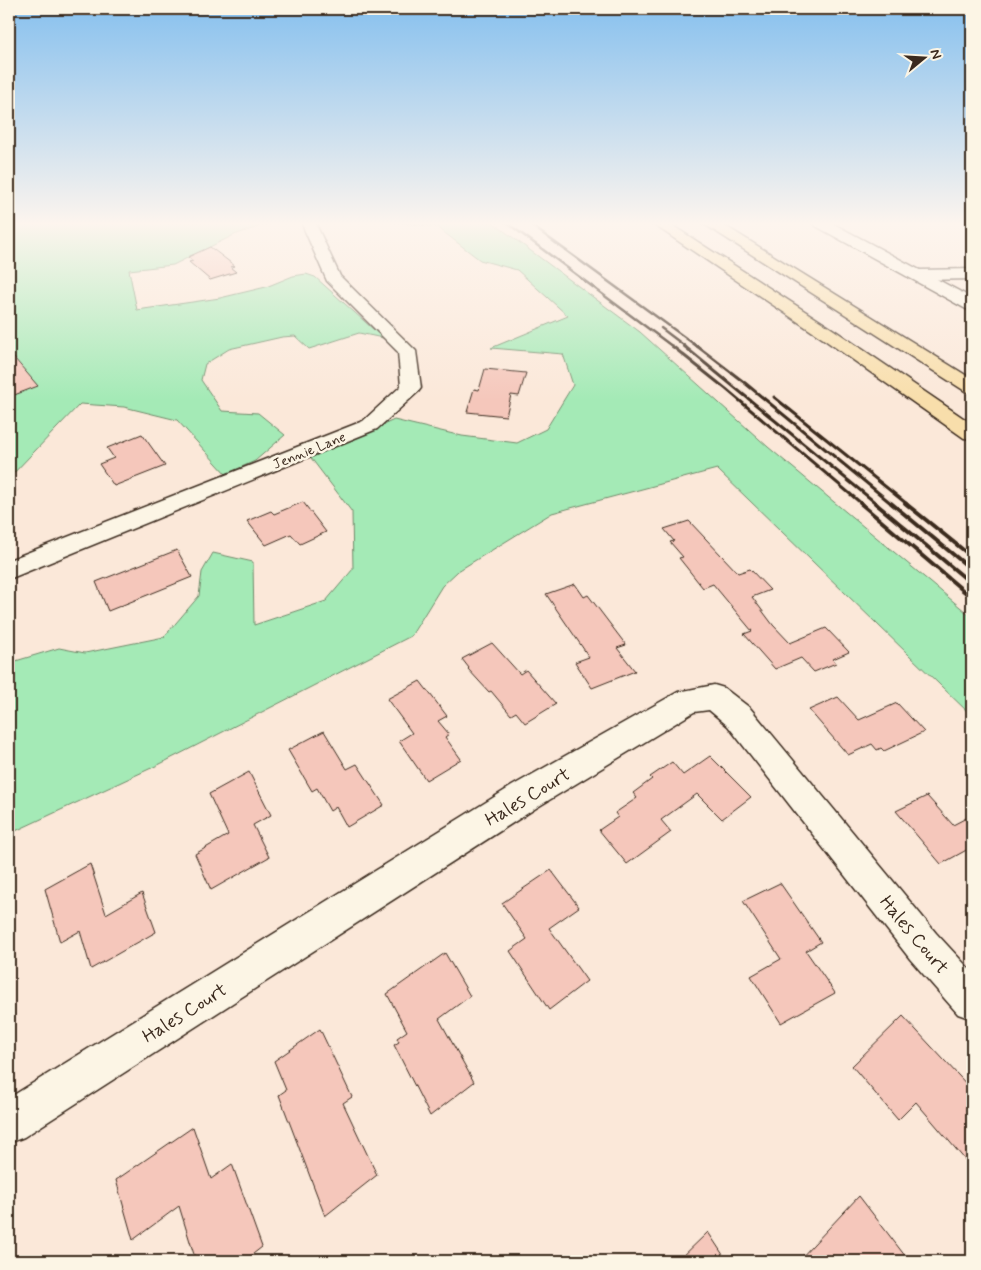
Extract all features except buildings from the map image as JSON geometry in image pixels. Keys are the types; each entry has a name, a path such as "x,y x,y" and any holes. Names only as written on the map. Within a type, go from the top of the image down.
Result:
{"highway":[{"path":"747,281 972,433"},
{"path":"803,281 972,387"}],"street":[{"name":"Jennie Lane","path":"9,570 370,425 411,388 407,351 336,281"},
{"path":"930,281 972,305"},
{"name":"Hales Court","path":"9,1122 524,797 688,701 714,697 739,717 923,946 972,1000"}],"green space":[{"path":"9,281 131,281 137,310 220,298 266,287 280,281 320,281 383,338 359,333 309,349 295,336 282,337 229,349 205,364 201,380 222,411 258,413 285,435 255,461 226,474 177,420 124,407 80,404 9,478"},
{"path":"529,281 572,281 640,332 768,447 972,617 972,716 717,469 552,513 458,571 442,586 411,636 160,764 9,834 9,663 59,648 85,653 164,637 199,596 202,572 213,553 253,562 254,625 326,601 353,569 352,512 311,458 394,420 462,436 517,443 546,429 573,385 563,354 491,348 568,316"}],"railway":[{"path":"585,281 673,347"},
{"path":"608,281 698,347"},
{"path":"661,328 686,347"},
{"path":"672,346 862,504"},
{"path":"684,346 877,504"},
{"path":"697,346 892,504"},
{"path":"774,397 907,504"},
{"path":"860,503 972,598"},
{"path":"875,503 972,584"},
{"path":"891,503 972,570"},
{"path":"905,503 972,557"}]}
